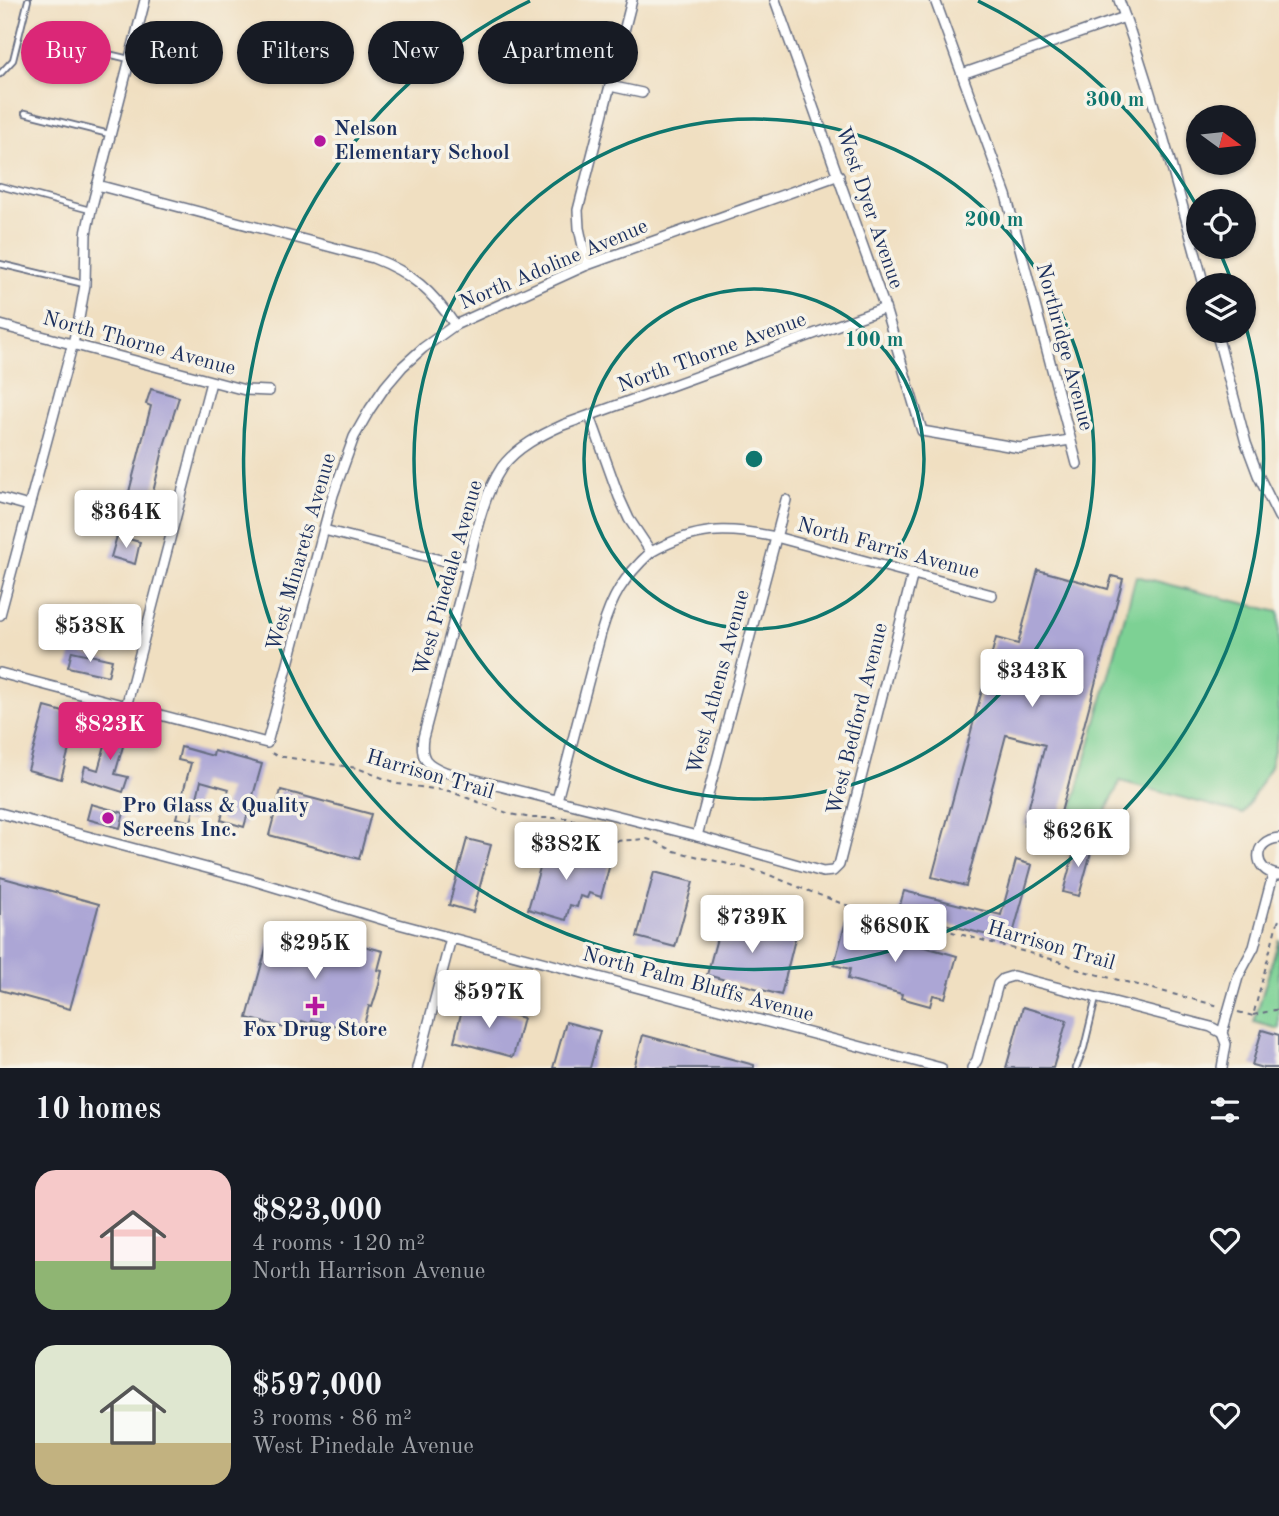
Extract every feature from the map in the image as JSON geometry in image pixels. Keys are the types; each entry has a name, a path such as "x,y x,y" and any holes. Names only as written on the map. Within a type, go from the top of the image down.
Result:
{"street":[{"path":"140,21 145,0"},
{"path":"587,265 580,236 578,210 632,0"},
{"name":"West Dyer Avenue","path":"775,0 885,308 922,431 1020,448 1070,440"},
{"name":"Northridge Avenue","path":"935,0 1006,195 1077,464"},
{"path":"1119,0 1177,184 1201,273"},
{"path":"962,74 1125,17"},
{"path":"0,615 82,306 86,234 125,78"},
{"path":"610,86 642,93"},
{"name":"North Adoline Avenue","path":"97,185 382,262 418,282 456,325 587,265 839,175"},
{"name":"North Thorne Avenue","path":"590,416 885,308"},
{"name":"West Minarets Avenue","path":"268,746 324,530 342,466 354,437 385,387 423,348 456,325"},
{"name":"North Thorne Avenue","path":"0,326 211,382 251,391 269,391"},
{"path":"1219,343 1246,443 1279,517"},
{"path":"126,707 211,382"},
{"path":"590,416 619,497 629,519 651,552 621,584 608,608 557,800 697,836"},
{"name":"West Pinedale Avenue","path":"557,800 445,772 425,760 421,750 486,499 504,465 520,450 538,436 590,416"},
{"path":"0,498 29,506"},
{"name":"North Farris Avenue","path":"776,537 786,500"},
{"path":"324,530 468,567"},
{"name":"North Farris Avenue","path":"651,552 673,540 695,533 743,531 776,537 992,595"},
{"name":"West Athens Avenue","path":"697,836 776,537"},
{"name":"West Bedford Avenue","path":"697,836 823,872 833,871 838,864 913,573"},
{"path":"0,673 268,746"},
{"name":"North Palm Bluffs Avenue","path":"0,813 239,877 391,922 941,1068"},
{"path":"1222,1068 1226,1044 1222,1033 1238,977 1254,947 1276,875 1264,870 1258,855 1262,845 1270,839 1279,838"},
{"path":"417,1068 451,938"},
{"path":"972,1068 977,1060 998,984 1007,977 1020,976 1211,1027 1222,1033"}],"lane":[{"path":"0,74 13,60 29,0"},
{"path":"25,113 110,134"},
{"path":"0,186 91,210"},
{"path":"0,264 85,285"},
{"path":"1076,1068 1097,997"}],"path":[{"name":"Harrison Trail","path":"268,746 276,756 357,768 398,784 449,791 510,814 531,818 567,818 605,839 654,841 674,851 762,872 843,904 893,919 923,924 1062,962 1076,969 1253,1016"},
{"path":"1279,920 1253,1016 1279,1009"}],"green space":[{"path":"1136,576 1279,612 1279,731 1270,767 1243,814 1120,781 1095,836 1067,828"},
{"path":"1279,939 1279,1029 1254,1022"}],"building":[{"path":"151,389 179,397 150,505 139,502 141,495 129,492 151,406 146,404"},
{"path":"117,536 140,542 135,564 111,557"},
{"path":"1038,570 1108,589 1112,576 1123,579 1055,835 1024,825 1045,745 1006,735 966,886 932,877 996,638 1018,644"},
{"path":"72,651 112,660 108,676 68,667"},
{"path":"45,707 78,716 61,779 28,770"},
{"path":"111,724 128,729 115,774 128,777 123,792 82,779 85,766 98,770"},
{"path":"181,747 213,756 214,751 262,764 244,827 221,820 229,789 201,781 191,822 176,818 191,763 178,760"},
{"path":"281,790 371,814 359,859 269,835"},
{"path":"91,804 124,813 120,828 87,819"},
{"path":"467,839 491,845 473,912 449,905"},
{"path":"1077,841 1093,845 1079,896 1063,892"},
{"path":"546,847 610,864 601,897 589,893 587,898 580,896 577,907 570,905 566,920 528,909"},
{"path":"1016,860 1032,865 1011,941 898,912 904,891 1001,915"},
{"path":"654,872 693,882 675,947 637,937"},
{"path":"0,877 99,904 70,1009 0,990"},
{"path":"723,916 796,935 781,995 707,975"},
{"path":"846,921 908,938 907,942 957,956 945,998 933,995 930,1006 901,998 902,994 848,979 850,969 834,965"},
{"path":"273,923 383,951 378,970 382,971 379,985 372,1007 369,1006 362,1032 312,1020 311,1024 302,1021 300,1032 247,1018"},
{"path":"464,1002 523,1018 513,1057 454,1041"},
{"path":"1023,1007 1067,1020 1053,1068 1006,1068"},
{"path":"566,1022 600,1031 590,1068 553,1068"},
{"path":"1262,1030 1279,1035 1279,1068 1252,1065"},
{"path":"643,1035 754,1065 754,1068 634,1068"}],"place":[{"name":"Nelson Elementary School","path":"320,141"},
{"name":"Pro Glass & Quality Screens Inc.","path":"108,818"},
{"name":"Fox Drug Store","path":"315,1006"}]}
